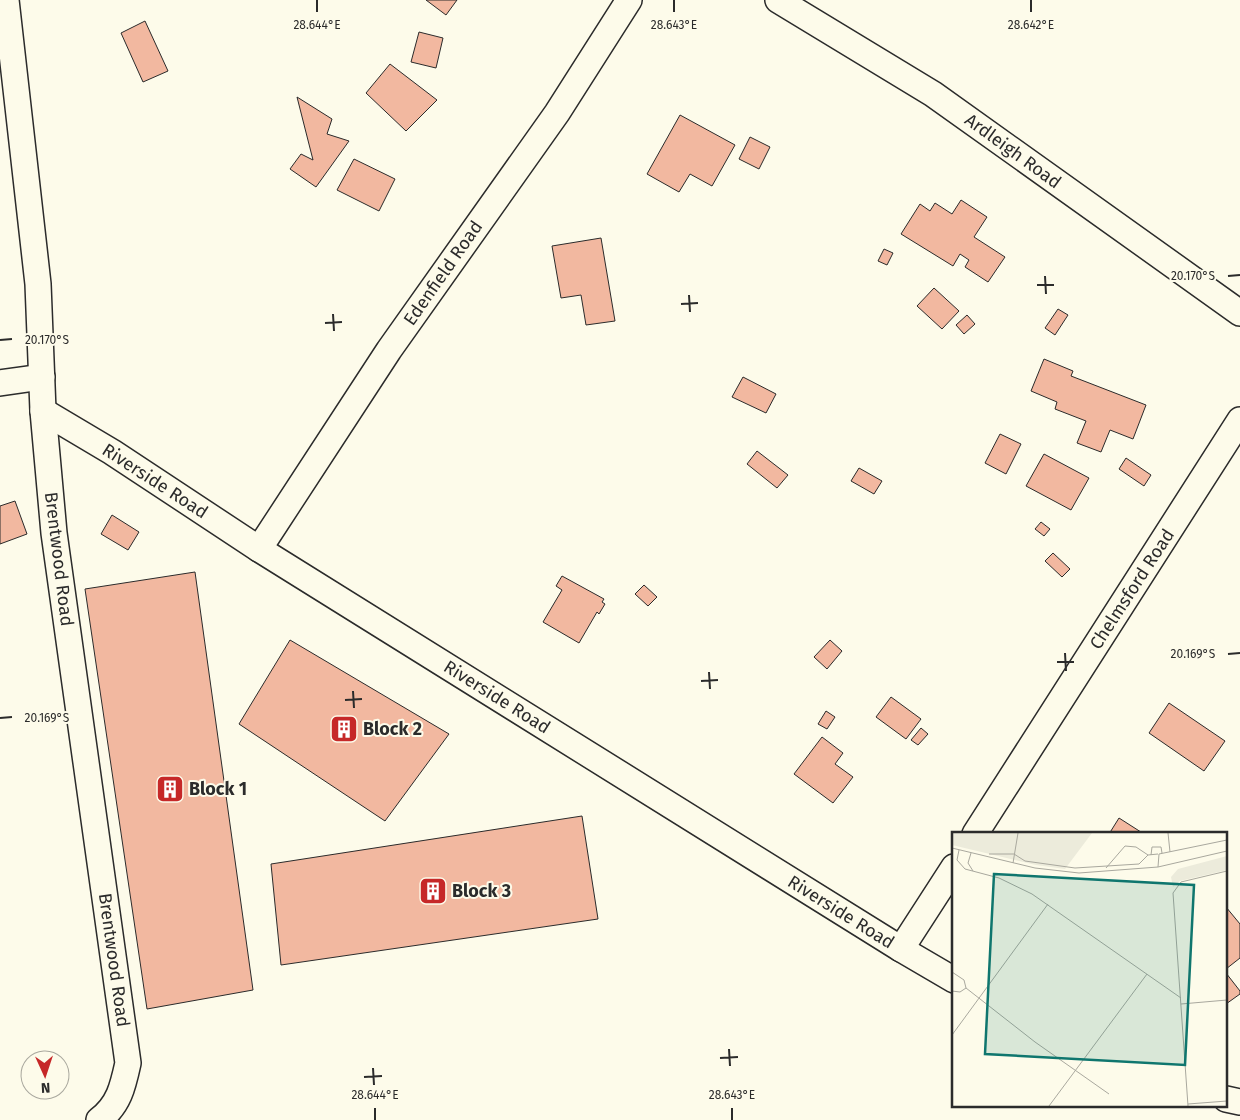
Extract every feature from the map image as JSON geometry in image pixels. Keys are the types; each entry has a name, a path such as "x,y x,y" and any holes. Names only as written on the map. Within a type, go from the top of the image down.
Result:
{"street":[{"name":"Brentwood Road","path":"6,0 38,284 43,411 54,533 128,1063 121,1093 105,1116"},
{"name":"Edenfield Road","path":"260,548 389,350 556,113 630,0"},
{"name":"Ardleigh Road","path":"778,0 933,94 1240,313"},
{"path":"0,383 42,377"},
{"name":"Riverside Road","path":"43,411 112,452 260,548 901,949 952,979"},
{"name":"Chelmsford Road","path":"976,832 1240,420"},
{"path":"901,949 952,870"}],"building":[{"path":"426,0 457,0 446,15"},
{"path":"145,21 168,71 143,82 121,33"},
{"path":"419,32 443,38 436,68 411,62"},
{"path":"390,64 437,100 406,131 366,93"},
{"path":"297,97 332,119 327,134 349,141 316,187 290,169 301,154 313,160"},
{"path":"680,115 735,145 712,186 690,174 679,192 647,174"},
{"path":"750,137 770,147 759,169 739,159"},
{"path":"354,159 395,179 379,211 337,190"},
{"path":"961,200 987,217 974,237 1005,257 988,282 965,267 969,260 960,254 953,266 901,234 920,204 930,211 935,203 952,214"},
{"path":"601,238 615,321 586,325 581,295 561,298 552,246"},
{"path":"884,249 893,253 887,265 878,261"},
{"path":"934,288 959,311 942,329 917,306"},
{"path":"1058,309 1068,315 1055,335 1045,328"},
{"path":"967,315 975,324 964,334 956,325"},
{"path":"1044,359 1073,371 1071,376 1146,405 1133,439 1110,430 1101,452 1077,443 1086,421 1055,409 1057,402 1031,391"},
{"path":"743,377 776,394 766,413 732,397"},
{"path":"1000,434 1021,444 1006,474 985,463"},
{"path":"757,451 788,475 777,488 747,464"},
{"path":"1044,454 1089,478 1071,510 1026,486"},
{"path":"1126,458 1151,475 1144,486 1119,469"},
{"path":"859,468 882,481 874,494 851,481"},
{"path":"15,501 27,534 0,544 0,506"},
{"path":"112,515 139,532 128,550 101,534"},
{"path":"1041,522 1050,529 1044,536 1035,529"},
{"path":"1053,553 1070,569 1062,577 1045,561"},
{"name":"Block 1","path":"195,572 253,990 147,1009 85,589"},
{"path":"562,576 604,599 602,602 605,604 599,614 597,612 579,643 543,622 562,590 556,586"},
{"path":"644,585 657,597 648,606 635,594"},
{"name":"Block 2","path":"290,640 449,734 385,821 239,724"},
{"path":"830,640 842,651 827,669 814,657"},
{"path":"891,697 921,719 906,739 876,717"},
{"path":"1169,703 1225,741 1204,771 1149,733"},
{"path":"826,711 835,717 827,729 818,724"},
{"path":"921,728 928,734 918,745 911,740"},
{"path":"822,737 843,753 835,764 853,777 833,803 794,774"},
{"name":"Block 3","path":"582,816 598,919 281,965 271,864"},
{"path":"1119,818 1141,832 1110,832"},
{"path":"1228,909 1240,924 1240,958 1228,967"},
{"path":"1228,976 1240,991 1240,994 1228,1003"}],"place":[{"name":"Block 2","path":"344,729"},
{"name":"Block 1","path":"170,789"},
{"name":"Block 3","path":"433,891"}]}
